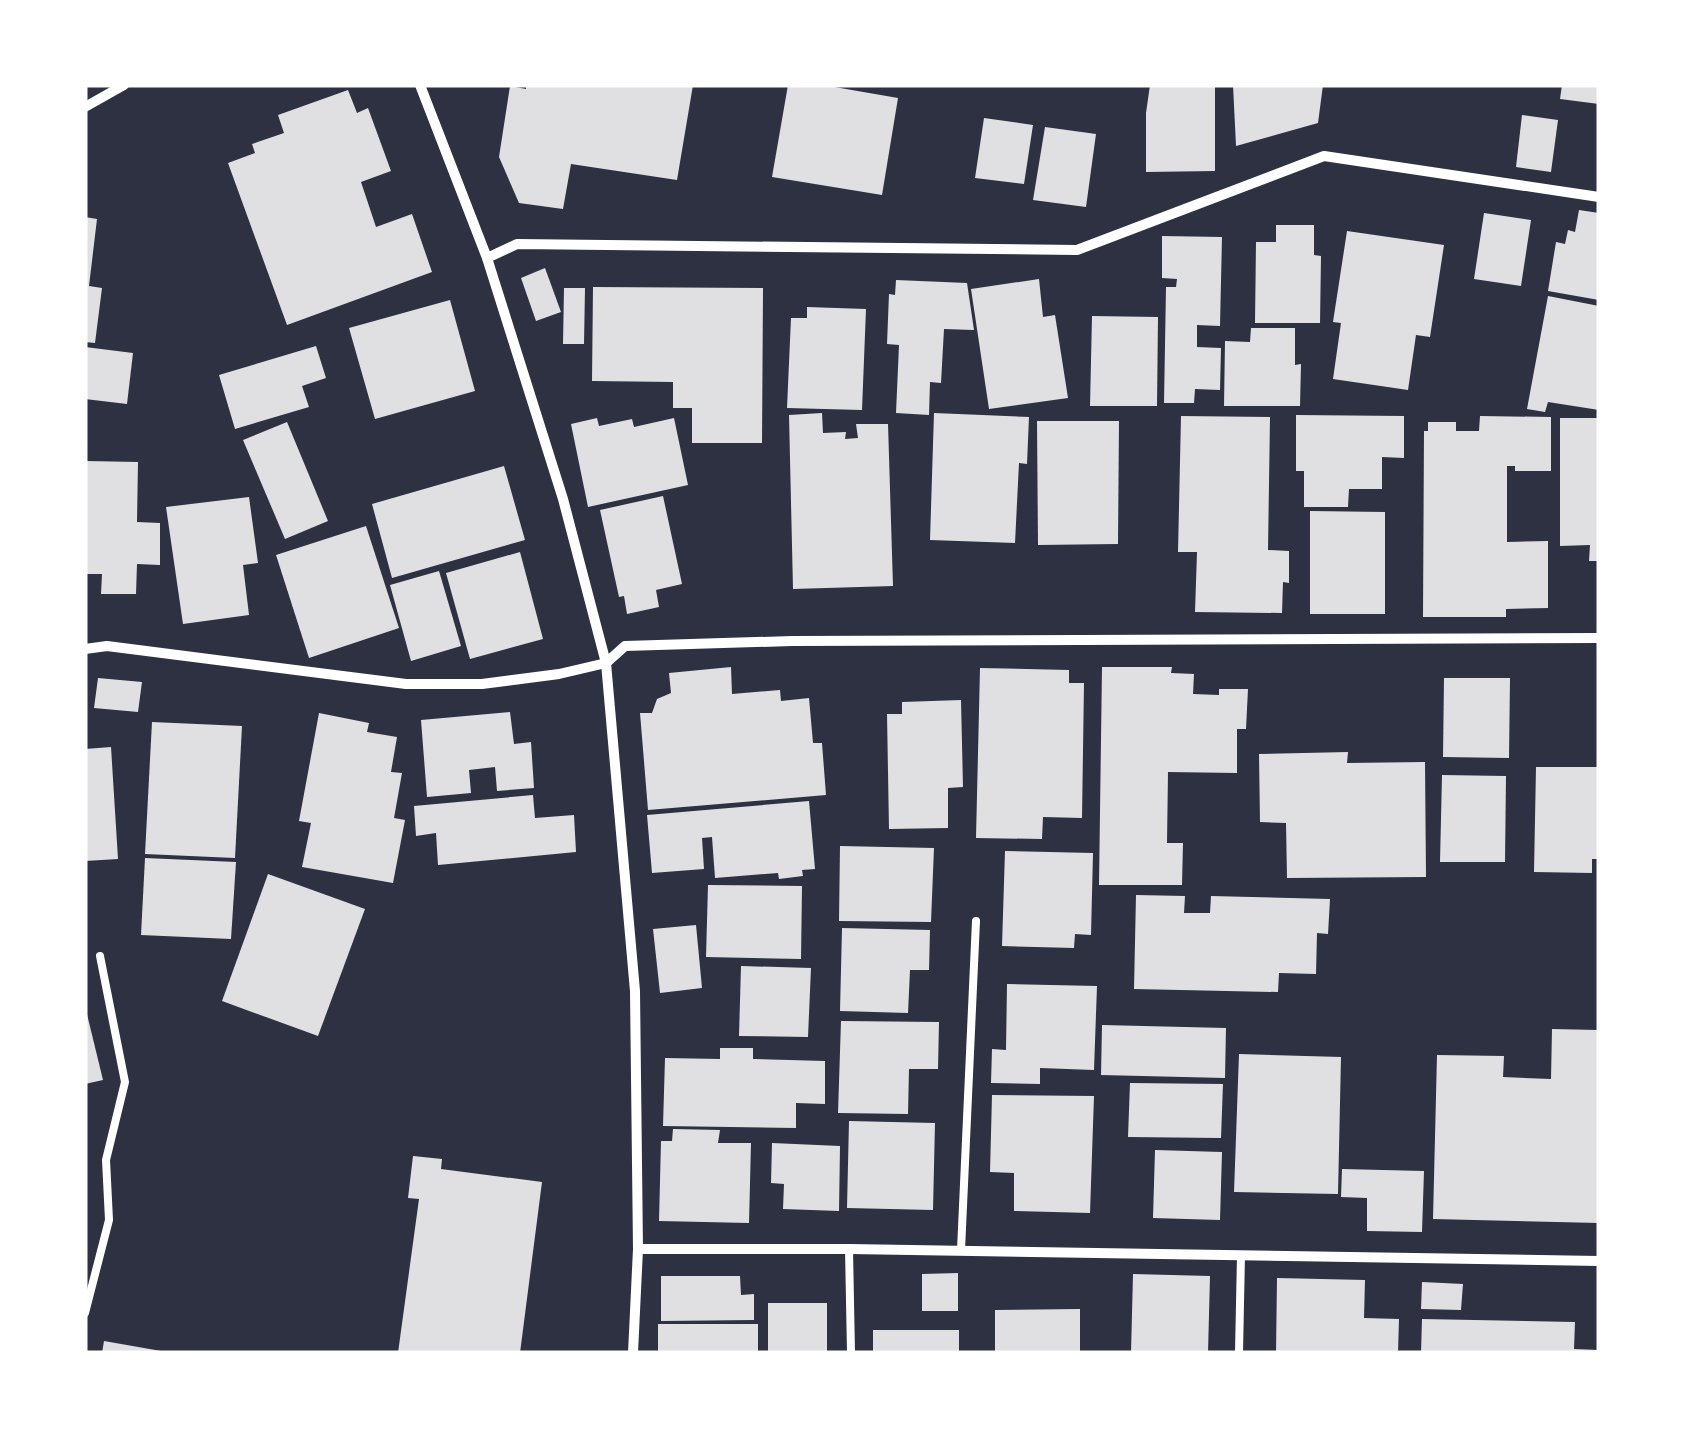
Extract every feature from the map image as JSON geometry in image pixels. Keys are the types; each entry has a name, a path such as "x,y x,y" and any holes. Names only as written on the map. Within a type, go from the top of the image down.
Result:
{"street":[{"path":"420,85 487,258 563,498 606,663 635,991 638,1250 633,1353"},
{"path":"85,106 117,86"},
{"path":"487,258 517,244 1076,250 1324,156 1599,197"},
{"path":"85,648 107,646 406,684 482,684 606,663 625,646 792,641 1599,638"},
{"path":"638,1250 960,1250 1599,1261"}],"lane":[{"path":"960,1250 976,922"},
{"path":"85,1314 109,1220 106,1160 125,1082 100,956"},
{"path":"850,1249 851,1353"},
{"path":"1239,1353 1241,1256"}],"building":[{"path":"526,85 693,85 677,180 571,164 563,209 519,203 499,157 510,86 526,89"},
{"path":"788,85 823,85 898,98 882,195 772,177"},
{"path":"1150,85 1215,85 1215,171 1146,172"},
{"path":"1233,85 1323,85 1318,123 1236,146"},
{"path":"1562,85 1599,85 1599,104 1560,99"},
{"path":"348,90 357,113 368,108 391,171 361,182 376,227 412,214 432,272 287,325 228,163 255,153 252,144 284,133 278,115"},
{"path":"1522,115 1558,120 1551,172 1516,167"},
{"path":"984,118 1033,125 1024,184 975,178"},
{"path":"1045,127 1096,134 1086,207 1033,200"},
{"path":"1579,210 1599,213 1599,300 1548,291 1556,242 1565,244 1568,230 1575,232"},
{"path":"1484,213 1531,220 1521,286 1474,279"},
{"path":"85,217 97,219 89,286 102,288 95,343 85,342"},
{"path":"1276,225 1314,225 1314,255 1321,256 1320,323 1255,323 1256,242 1276,242"},
{"path":"1347,231 1444,245 1430,337 1416,335 1408,390 1333,379 1341,323 1333,322"},
{"path":"1162,236 1222,237 1220,326 1197,325 1197,347 1221,348 1220,390 1195,389 1194,403 1164,403 1166,287 1176,287 1177,279 1162,278"},
{"path":"545,268 561,312 536,321 521,278"},
{"path":"1039,279 1043,317 1055,315 1068,398 989,409 971,289"},
{"path":"896,280 967,283 974,330 944,329 941,383 930,382 929,415 896,413 899,345 887,344 889,294 895,295"},
{"path":"593,287 763,288 762,443 692,443 692,408 673,408 673,382 592,381"},
{"path":"564,288 585,288 584,344 563,344"},
{"path":"1548,296 1599,306 1599,410 1548,402 1545,412 1527,409"},
{"path":"450,300 475,391 375,419 349,328"},
{"path":"807,307 866,309 862,410 787,408 791,318 807,318"},
{"path":"1092,316 1158,317 1157,406 1090,406"},
{"path":"1251,328 1295,328 1295,365 1301,364 1300,406 1224,406 1225,341 1250,342"},
{"path":"316,346 326,378 302,386 309,407 235,429 219,375"},
{"path":"85,347 133,353 127,404 85,399"},
{"path":"822,413 823,433 846,432 845,439 858,438 856,424 888,424 893,586 793,589 789,415"},
{"path":"934,413 1029,417 1027,464 1019,463 1015,543 930,540"},
{"path":"1296,415 1404,416 1404,458 1382,457 1382,489 1349,489 1348,507 1304,507 1304,471 1296,471"},
{"path":"1181,416 1270,417 1268,550 1289,551 1289,583 1283,582 1282,613 1195,612 1197,552 1178,552"},
{"path":"1480,416 1551,417 1551,471 1515,471 1515,466 1507,466 1507,542 1548,541 1548,608 1506,609 1506,617 1423,617 1424,431 1428,431 1428,422 1456,422 1456,431 1479,431"},
{"path":"597,418 599,426 632,419 634,427 674,418 688,485 588,507 571,424"},
{"path":"1560,418 1599,418 1599,561 1589,561 1590,545 1560,546"},
{"path":"1037,421 1119,421 1118,544 1038,545"},
{"path":"287,422 328,521 285,539 243,440"},
{"path":"85,461 138,462 137,522 160,523 160,565 137,564 136,594 101,594 102,574 85,574"},
{"path":"504,466 525,540 392,578 372,504"},
{"path":"663,496 682,584 656,590 659,607 627,614 624,596 619,597 600,510"},
{"path":"249,497 258,563 243,565 249,615 183,624 166,507"},
{"path":"1310,511 1385,512 1385,614 1310,614"},
{"path":"366,526 399,628 309,658 276,555"},
{"path":"520,552 543,639 470,659 446,573"},
{"path":"439,571 461,646 411,661 390,585"},
{"path":"731,667 732,694 780,690 781,701 809,698 813,743 822,743 826,795 648,810 640,713 652,713 657,699 671,693 669,673"},
{"path":"1102,667 1172,667 1171,673 1194,674 1193,694 1219,695 1219,689 1248,689 1246,729 1237,729 1237,773 1168,772 1167,843 1183,843 1182,885 1099,885"},
{"path":"980,668 1069,670 1069,683 1084,683 1082,818 1043,817 1042,839 976,838"},
{"path":"98,678 142,682 138,712 94,708"},
{"path":"1444,678 1510,678 1509,758 1443,757"},
{"path":"961,700 963,787 948,788 948,828 889,829 887,714 902,714 902,702"},
{"path":"510,712 514,744 531,742 534,788 497,791 495,767 469,770 471,793 427,797 421,720"},
{"path":"319,713 369,723 367,732 397,737 391,772 402,773 394,818 405,820 393,883 302,867 311,823 299,821"},
{"path":"152,722 242,726 235,858 145,854"},
{"path":"111,747 118,859 85,861 85,749"},
{"path":"1348,752 1347,763 1425,762 1426,877 1287,878 1286,823 1260,822 1259,754"},
{"path":"1536,767 1599,767 1599,859 1592,859 1592,873 1534,872"},
{"path":"1442,775 1506,776 1505,862 1440,862"},
{"path":"533,795 535,818 574,815 576,852 438,865 436,833 416,836 414,806"},
{"path":"809,801 815,869 802,870 803,876 779,879 778,873 715,878 712,837 702,838 704,869 652,873 647,815"},
{"path":"840,846 934,848 931,922 839,921"},
{"path":"1005,851 1093,853 1091,935 1075,934 1074,948 1002,946"},
{"path":"145,858 236,862 231,939 141,935"},
{"path":"268,874 365,909 318,1036 222,1001"},
{"path":"708,885 802,886 801,959 706,957"},
{"path":"1136,895 1185,896 1184,913 1210,913 1211,896 1330,899 1328,934 1317,933 1316,974 1279,973 1278,992 1134,989"},
{"path":"696,925 702,988 660,993 653,929"},
{"path":"842,928 930,930 929,970 910,970 908,1013 840,1011"},
{"path":"741,966 811,968 808,1037 739,1036"},
{"path":"1007,984 1097,986 1094,1070 1040,1068 1040,1084 991,1083 992,1049 1006,1050"},
{"path":"85,1006 103,1080 85,1084"},
{"path":"841,1021 939,1022 938,1069 909,1069 908,1114 838,1113"},
{"path":"1102,1025 1226,1028 1225,1078 1101,1075"},
{"path":"1552,1029 1598,1030 1599,1223 1433,1219 1437,1055 1504,1056 1503,1077 1551,1079"},
{"path":"720,1048 753,1048 753,1059 825,1061 825,1104 796,1103 796,1128 663,1126 665,1058 720,1059"},
{"path":"1239,1054 1341,1057 1338,1194 1234,1192"},
{"path":"1130,1083 1223,1084 1221,1138 1128,1137"},
{"path":"992,1095 1094,1096 1090,1213 1014,1211 1014,1173 990,1172"},
{"path":"849,1121 935,1123 933,1210 847,1208"},
{"path":"673,1129 720,1130 718,1143 751,1143 749,1223 659,1221 661,1141 672,1141"},
{"path":"772,1143 840,1146 839,1211 783,1209 784,1184 771,1183"},
{"path":"1155,1150 1222,1152 1220,1220 1153,1218"},
{"path":"413,1156 442,1159 441,1169 542,1182 520,1353 398,1353 419,1199 408,1198"},
{"path":"1342,1169 1424,1171 1422,1232 1367,1231 1367,1198 1341,1197"},
{"path":"958,1273 958,1311 922,1311 922,1274"},
{"path":"1133,1274 1210,1276 1208,1353 1131,1353"},
{"path":"661,1276 740,1276 741,1295 754,1294 754,1320 661,1321"},
{"path":"1277,1278 1365,1280 1364,1318 1399,1319 1398,1353 1276,1353"},
{"path":"1422,1282 1463,1284 1461,1310 1421,1309"},
{"path":"768,1303 827,1303 827,1353 768,1353"},
{"path":"1080,1309 1080,1353 995,1353 995,1310"},
{"path":"1422,1319 1575,1322 1574,1349 1599,1353 1421,1353"},
{"path":"658,1324 758,1324 758,1353 658,1353"},
{"path":"873,1330 959,1330 959,1353 873,1353"},
{"path":"104,1341 161,1351 161,1353 102,1353"}]}
